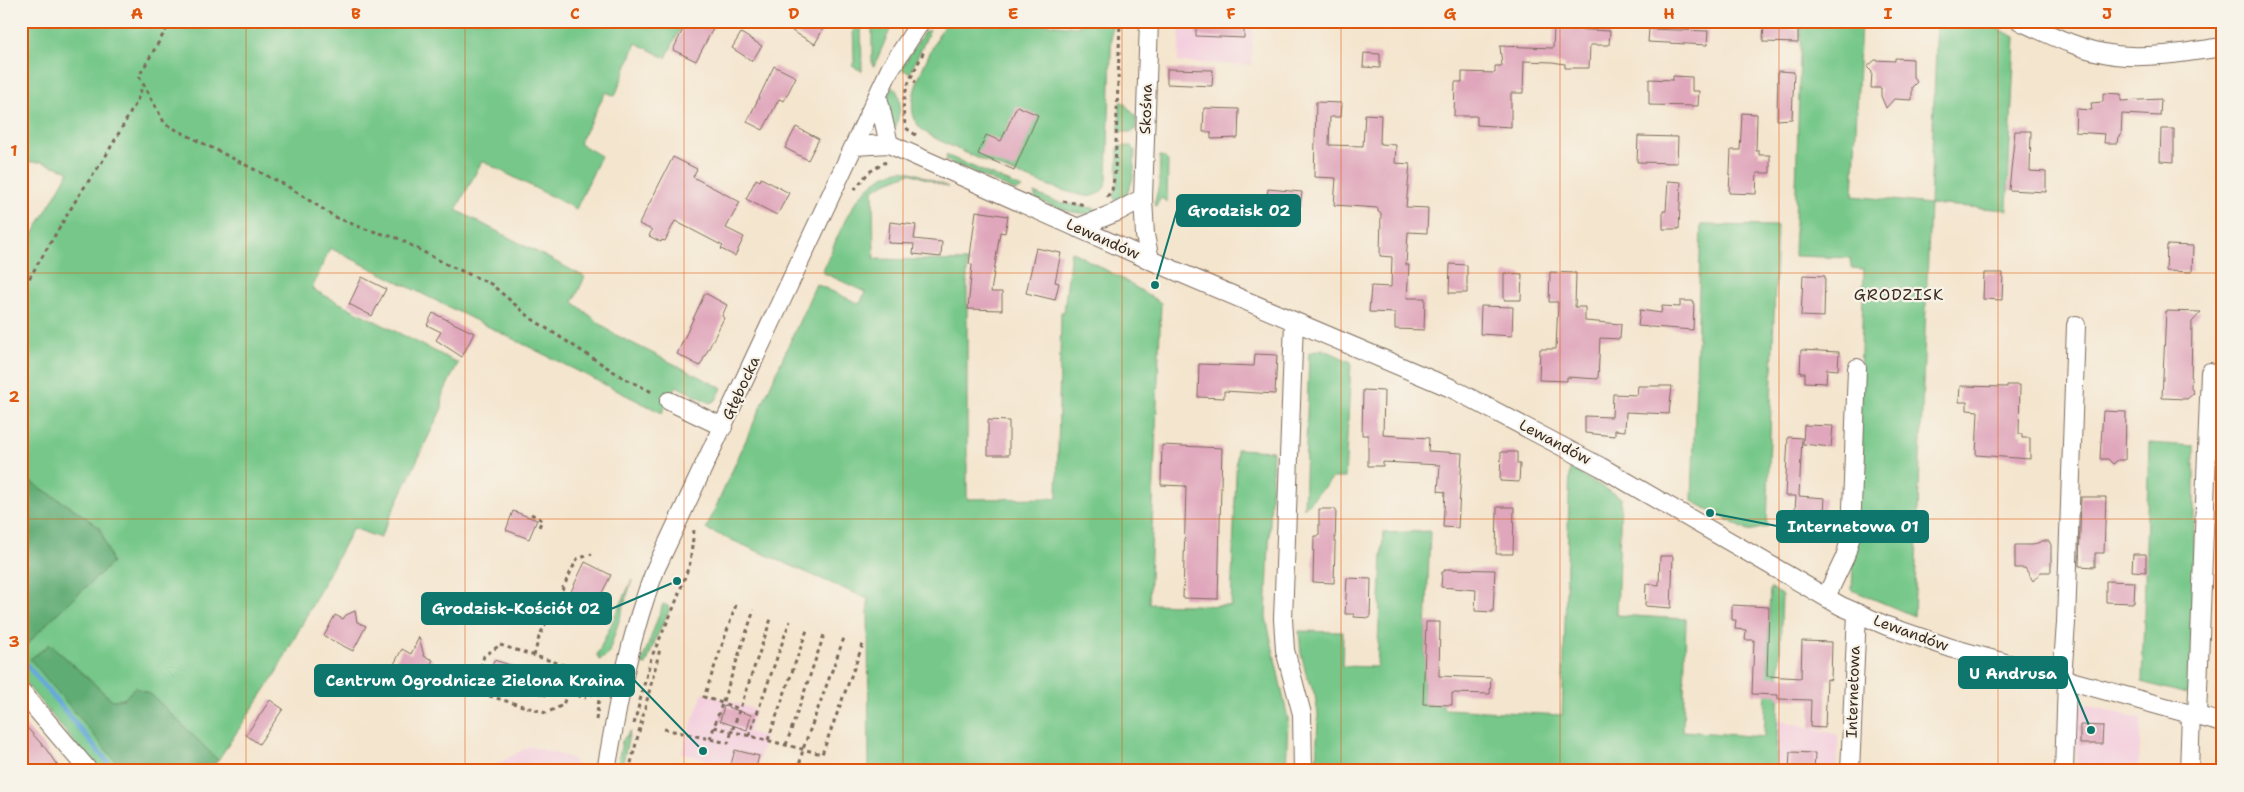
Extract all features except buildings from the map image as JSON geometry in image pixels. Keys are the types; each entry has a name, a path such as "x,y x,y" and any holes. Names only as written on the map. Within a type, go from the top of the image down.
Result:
{"street":[{"name":"Głębocka","path":"606,771 624,676 651,581 890,69 921,21"},
{"name":"Skośna","path":"1149,21 1143,198 1145,235 1150,260"},
{"path":"2020,21 2052,36 2095,51 2113,55 2177,54 2223,47"},
{"path":"878,96 890,152"},
{"name":"Lewandów","path":"855,146 890,152 1077,228 1294,322 1402,366 1497,411 1654,497 1826,597 1887,626 1935,643 2223,723"},
{"path":"1077,228 1117,212 1143,198"},
{"path":"1294,322 1283,620 1285,650 1302,714 1303,771"},
{"path":"2064,771 2064,679 2076,325"},
{"path":"1826,597 1846,557 1850,536 1857,368"},
{"path":"2189,771 2194,715 2210,372"},
{"path":"669,401 723,427"},
{"name":"Internetowa","path":"1850,771 1857,613"},
{"path":"21,691 89,771"}],"path":[{"path":"171,21 139,76 165,124 287,186 334,217 362,228 397,238 446,264 464,270 491,284 532,319 622,377 669,401"},
{"path":"1105,200 1112,190 1115,173 1120,21"},
{"path":"906,128 903,110 905,88 926,46"},
{"path":"21,292 79,195 104,159 136,103 143,84"},
{"path":"851,194 868,172 890,152"},
{"path":"531,514 542,520 539,526"},
{"path":"632,730 651,658 674,607 690,563 695,525"},
{"path":"534,656 539,637 577,559 592,554"},
{"path":"736,605 704,697 740,709"},
{"path":"710,739 754,610"},
{"path":"664,729 728,743 772,616"},
{"path":"749,736 790,621"},
{"path":"768,740 808,627"},
{"path":"786,745 825,632"},
{"path":"798,771 803,749 844,638"},
{"path":"714,727 822,754 863,644"},
{"path":"571,682 563,705 546,713 483,694 476,682 484,656 500,645 564,666 571,682 593,695"},
{"path":"630,771 660,649"},
{"path":"554,689 586,698"},
{"path":"624,771 625,764"}],"shaded area":[{"path":"1180,21 1253,21 1251,65 1178,62"},
{"path":"703,693 756,710 748,732 765,737 757,771 749,771 681,753"},
{"path":"2077,702 2141,719 2139,771 2077,771 2075,742"},
{"path":"1777,719 1838,735 1837,771 1776,771"},
{"path":"530,746 572,758 575,764 581,766 581,771 484,771"}],"green space":[{"path":"21,21 684,21 666,58 636,43 615,96 606,92 579,143 601,156 576,209 482,161 456,210 585,277 573,302 612,333 722,388 716,400 710,403 676,386 662,413 330,248 312,289 458,363 443,394 442,408 380,538 353,528 275,675 218,760 152,695 112,700 50,644 31,659 124,771 98,771 21,678 21,647 23,649 51,619 112,563 100,528 31,482 21,490 21,255 69,171 42,162 21,162"},
{"path":"853,21 861,21 862,71 852,66 854,62"},
{"path":"872,21 894,21 874,66 872,65"},
{"path":"946,21 1015,21 1079,27 1079,21 1112,21 1107,180 1100,192 1092,196 1061,190 1008,171 937,139 920,128 914,117 912,107 917,82"},
{"path":"1801,21 1861,21 1853,196 1930,204 1914,616 1852,590 1864,269 1851,268 1850,258 1794,256"},
{"path":"1937,21 1982,21 2015,37 2007,210 1930,204"},
{"path":"930,30 910,73 901,69 924,32"},
{"path":"892,86 899,95 900,101 895,129 892,126 887,100"},
{"path":"1120,102 1123,102 1136,117 1136,129 1132,132 1119,132"},
{"path":"1118,146 1131,146 1135,150 1134,172 1130,186 1117,204 1113,195 1117,186"},
{"path":"946,155 1022,188 1016,191 947,161"},
{"path":"1160,156 1163,156 1168,161 1167,202 1161,198 1156,206 1154,205 1159,185"},
{"path":"902,170 915,173 948,187 910,173 873,190 874,259 967,261 967,499 1057,498 1061,312 1064,312 1071,251 1119,277 1161,303 1149,604 1231,606 1237,449 1273,451 1266,617 1288,719 1286,771 869,771 868,599 706,529 816,284 860,304 865,292 822,272 851,210 860,196 872,184 886,175"},
{"path":"1034,193 1057,202 1094,208 1100,212 1083,213 1067,211 1036,199"},
{"path":"1701,225 1777,226 1767,527 1748,531 1692,501"},
{"path":"1323,349 1351,362 1345,478 1333,478 1304,508 1309,353"},
{"path":"2149,443 2194,446 2194,680 2190,692 2186,694 2142,682"},
{"path":"1570,468 1621,498 1617,615 1686,619 1683,731 1764,737 1770,588 1782,595 1776,771 1316,771 1318,714 1315,695 1306,674 1301,653 1299,631 1343,632 1342,666 1377,667 1383,533 1430,531 1423,704 1443,705 1444,709 1562,715"},
{"path":"31,482 100,528 112,563 51,619 23,649 21,647 21,490"},
{"path":"632,580 608,655 599,660 597,655"},
{"path":"663,604 668,606 669,611 646,665 641,664"},
{"path":"50,644 112,700 124,699 135,687 152,695 218,760 210,771 124,771 30,659"},
{"path":"630,731 621,771 616,771 622,741"}],"waterway":[{"path":"21,658 115,771"}],"place":[{"name":"Grodzisk 02","path":"1155,285"},
{"name":"Internetowa 01","path":"1710,513"},
{"name":"Grodzisk-Kościół 02","path":"677,581"},
{"name":"U Andrusa","path":"2091,730"},
{"name":"Centrum Ogrodnicze Zielona Kraina","path":"703,751"}],"district":[{"name":"GRODZISK","path":"1899,294"}]}
